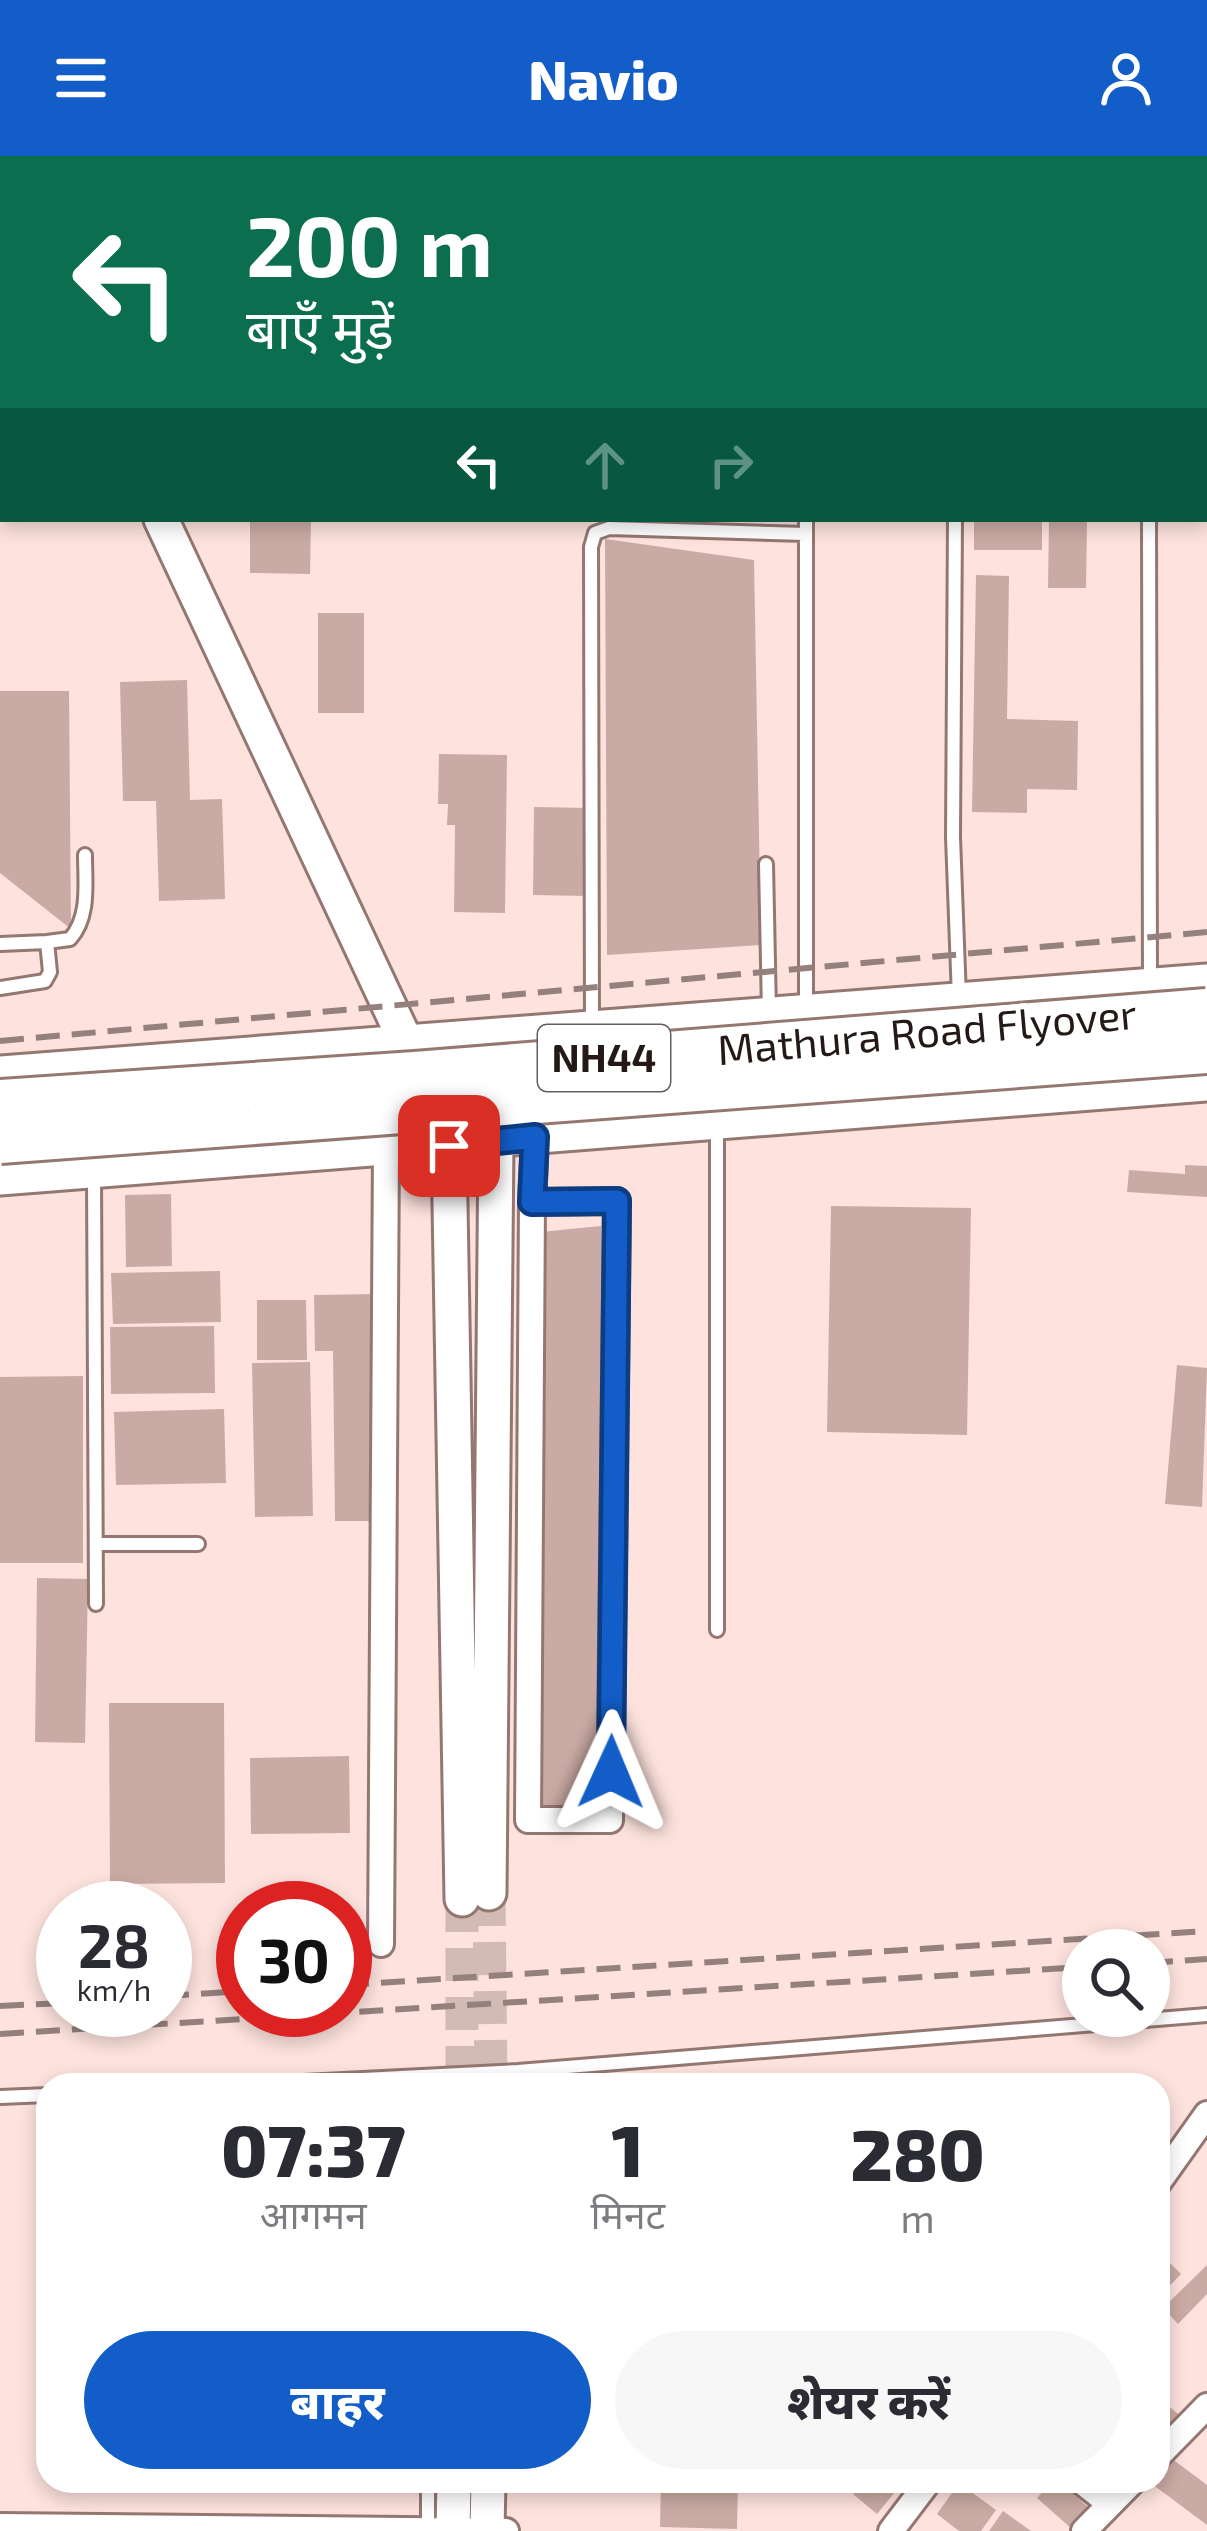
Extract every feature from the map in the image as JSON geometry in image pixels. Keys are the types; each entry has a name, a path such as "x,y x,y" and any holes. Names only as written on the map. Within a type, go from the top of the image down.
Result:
{"highway":[{"name":"Mathura Road Flyover","path":"0,1101 1207,1010"},
{"name":"Mathura Road Flyover","path":"0,1142 1207,1052"}],"main road":[{"path":"162,522 406,1042"},
{"path":"0,1073 1207,981"},
{"path":"711,1019 716,1123"},
{"path":"0,1178 1207,1084"},
{"path":"449,1146 475,1896 496,1141"},
{"path":"445,2530 452,2493"},
{"path":"488,2493 488,2531"}],"street":[{"path":"532,1202 617,1201 610,1820 529,1820 532,1202 535,1137"},
{"path":"381,1944 386,1149"},
{"path":"1170,2166 1207,2114"},
{"path":"1170,2444 1207,2406"},
{"path":"891,2531 920,2493"},
{"path":"1096,2493 1110,2504"},
{"path":"1084,2531 1121,2493"},
{"path":"0,2526 506,2531"}],"lane":[{"path":"955,522 952,837 959,1000"},
{"path":"1149,522 1150,986"},
{"path":"592,1028 591,548 595,533 609,528 806,526 806,1012"},
{"path":"0,944 70,939 79,930 84,914 85,855"},
{"path":"766,864 769,1014"},
{"path":"0,988 45,982 50,971 47,942"},
{"path":"716,1123 716,1630"},
{"path":"94,1171 96,1604"},
{"path":"96,1544 198,1544"},
{"path":"504,2073 1207,2014"},
{"path":"0,2097 36,2096"},
{"path":"428,2493 445,2530"}],"building":[{"path":"250,522 311,522 310,574 250,573"},
{"path":"974,522 1042,522 1042,550 974,550"},
{"path":"1049,522 1087,522 1086,588 1048,588"},
{"path":"605,539 754,560 761,945 607,955"},
{"path":"976,575 1009,576 1007,719 1078,721 1077,790 1027,789 1027,813 972,812"},
{"path":"318,613 364,613 364,713 318,713"},
{"path":"187,680 190,800 222,799 225,899 159,901 156,801 123,801 120,682"},
{"path":"0,691 69,691 71,929 0,873"},
{"path":"439,754 507,755 505,913 454,912 455,825 447,825 448,804 438,804"},
{"path":"534,807 588,808 587,896 533,895"},
{"path":"1185,1165 1207,1166 1207,1197 1127,1192 1129,1170 1185,1174"},
{"path":"171,1194 172,1266 126,1267 125,1195"},
{"path":"831,1206 971,1208 967,1435 827,1432"},
{"path":"601,1226 604,1808 537,1807 540,1232"},
{"path":"220,1271 221,1322 113,1324 111,1273"},
{"path":"376,1294 378,1521 335,1521 333,1351 315,1351 314,1295"},
{"path":"257,1300 306,1300 307,1360 257,1360"},
{"path":"214,1326 215,1393 111,1394 110,1327"},
{"path":"310,1362 313,1516 255,1517 252,1363"},
{"path":"1177,1365 1207,1368 1202,1507 1165,1504"},
{"path":"83,1376 83,1563 0,1563 0,1377"},
{"path":"224,1409 226,1483 116,1485 114,1412"},
{"path":"37,1578 88,1579 85,1743 35,1742"},
{"path":"109,1703 224,1703 225,1881 110,1881"},
{"path":"349,1756 350,1833 251,1834 250,1758"},
{"path":"1170,2263 1181,2274 1170,2285"},
{"path":"1207,2265 1207,2294 1178,2324 1170,2315 1170,2301"},
{"path":"1170,2407 1184,2419 1170,2435"},
{"path":"1170,2460 1207,2485 1207,2525 1164,2493 1170,2493"},
{"path":"661,2493 738,2493 737,2529 660,2527"},
{"path":"854,2493 894,2493 877,2514"},
{"path":"952,2493 973,2493 996,2510 981,2531 959,2531 937,2514"},
{"path":"1041,2493 1072,2493 1090,2509 1072,2529 1037,2498"},
{"path":"1003,2511 1031,2531 989,2531"}],"tunnel":[{"path":"489,1893 491,2073"},
{"path":"462,1899 462,2073"}],"railway":[{"path":"0,1041 1207,932"},
{"path":"372,1983 1207,1931"},
{"path":"1170,1962 1207,1959"},
{"path":"0,2034 1062,1968"},
{"path":"192,1994 216,1993"},
{"path":"0,2006 36,2004"}],"route":[{"path":"449,1146 535,1137 532,1202 617,1201 611,1772"}]}
